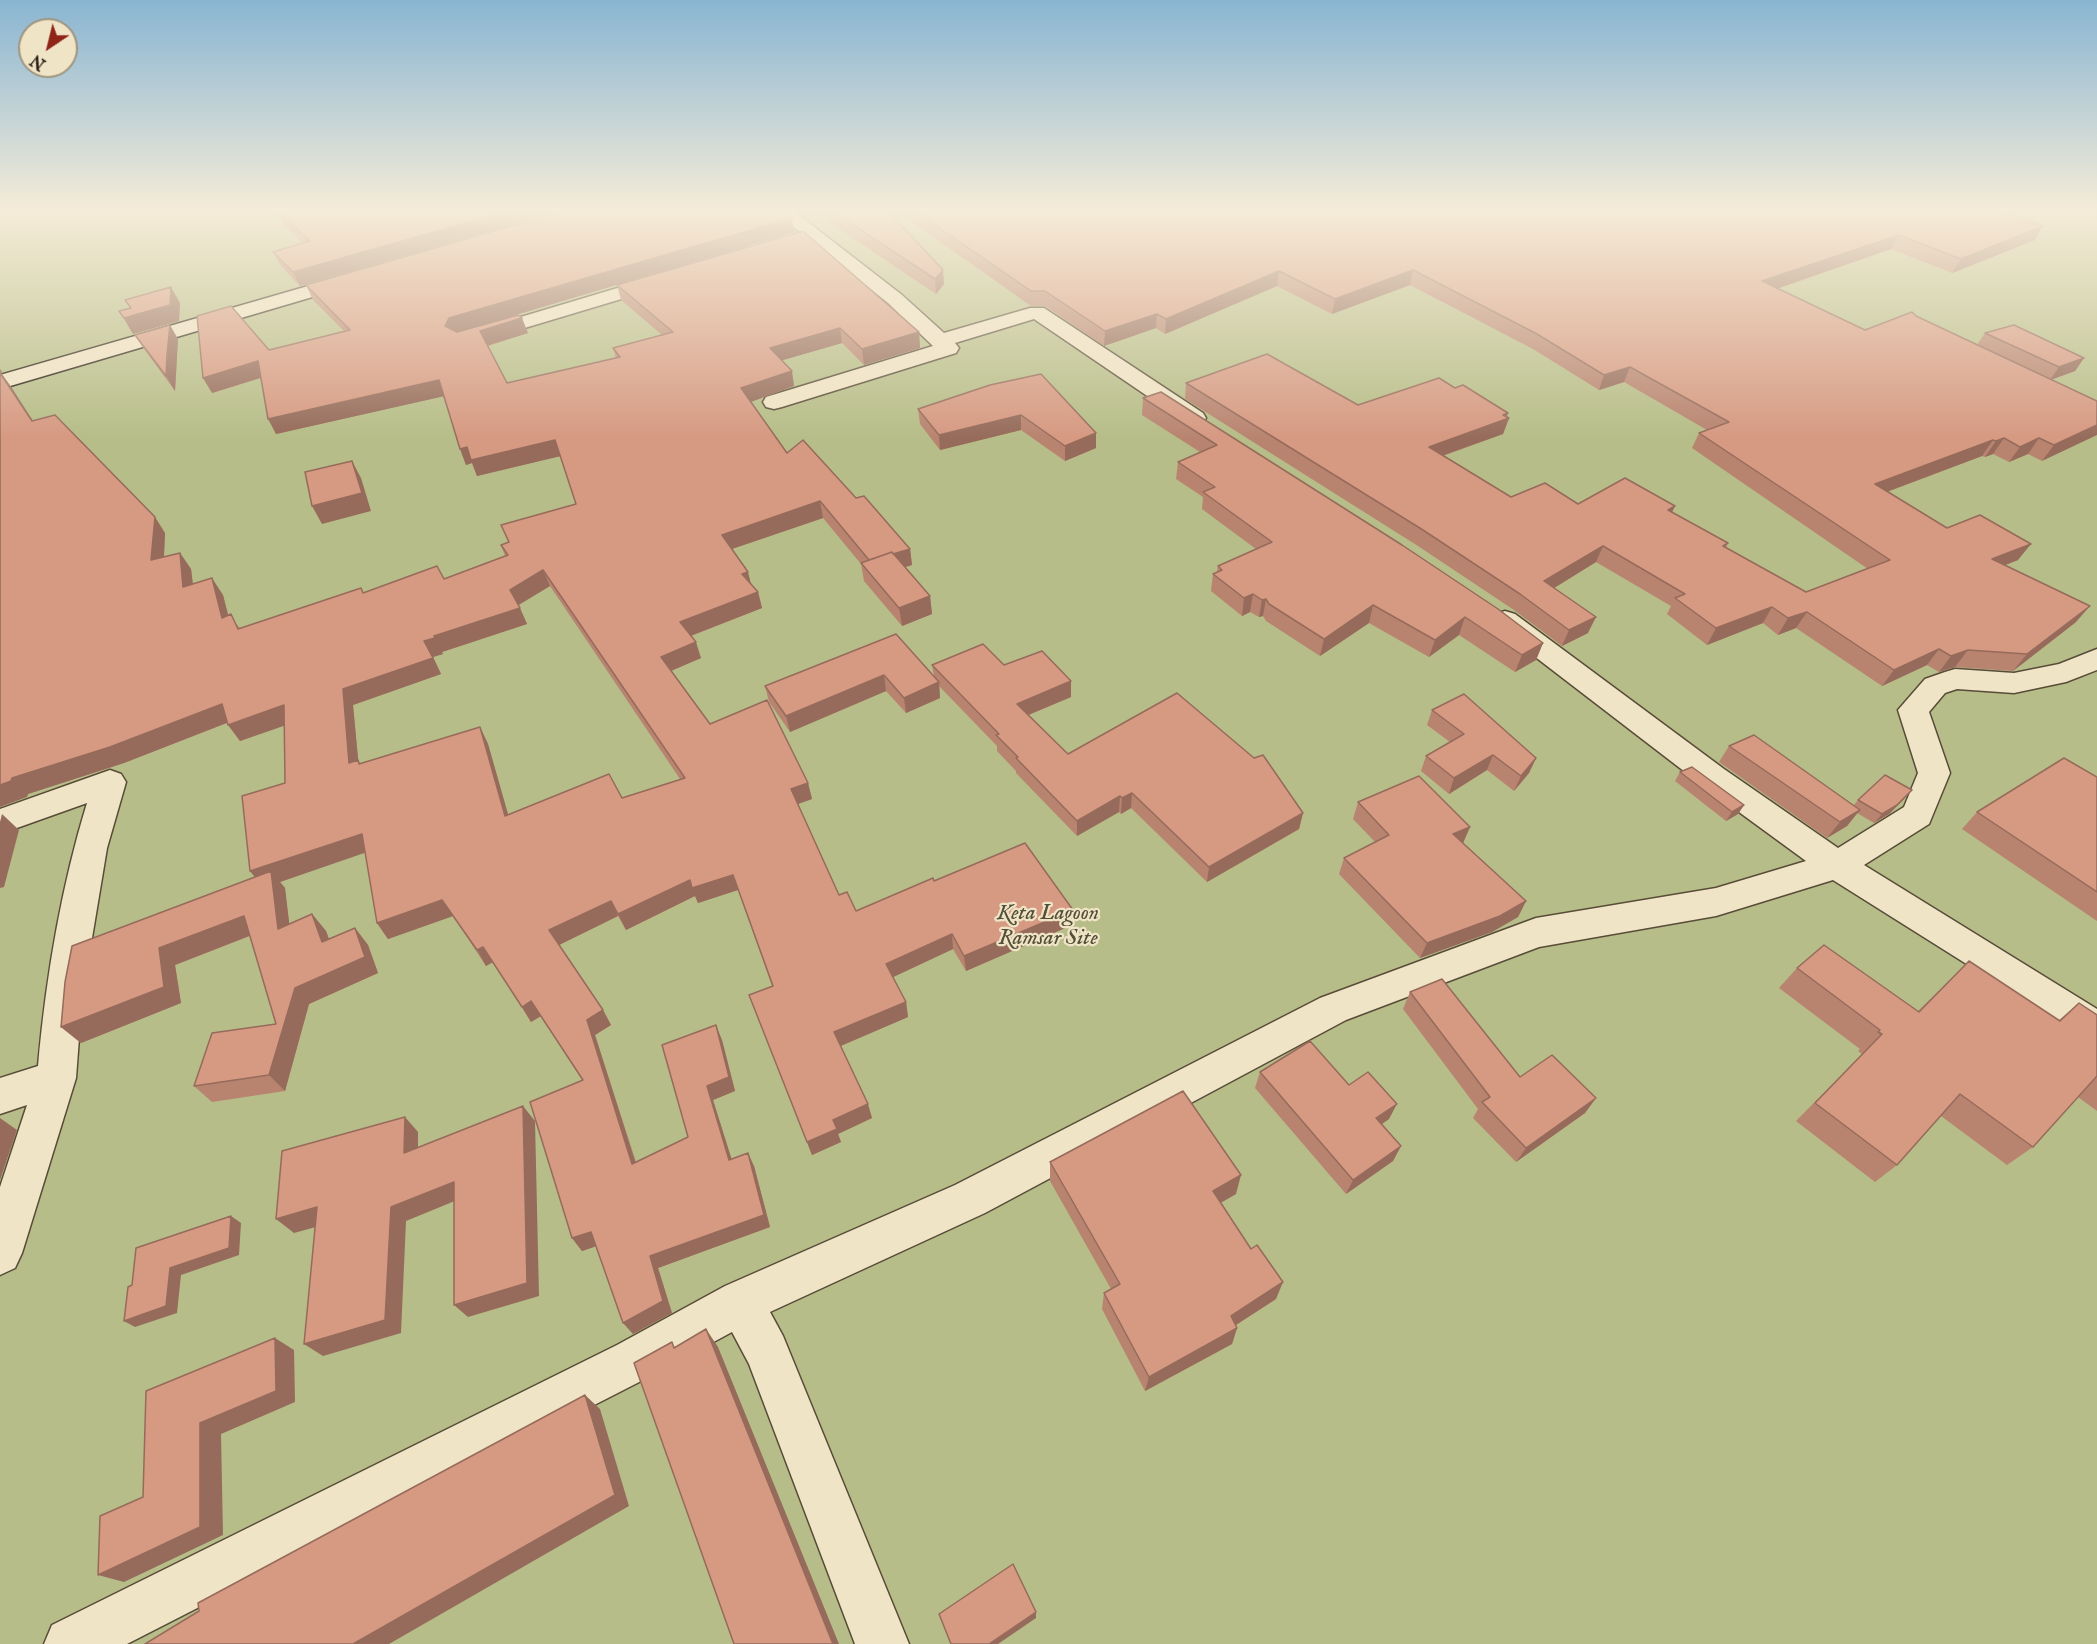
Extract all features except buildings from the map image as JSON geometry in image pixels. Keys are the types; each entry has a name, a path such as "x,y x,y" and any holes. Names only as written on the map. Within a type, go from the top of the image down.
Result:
{"street":[{"path":"0,382 329,286"},
{"path":"464,339 645,286"},
{"path":"774,402 948,348 878,286"},
{"path":"941,341 1037,312 1218,432"},
{"path":"1484,605 1713,777 1837,866 2067,1008 2097,1030"},
{"path":"71,1644 612,1372 741,1302 970,1199 1333,1009 1536,933 1716,902 1837,866 1917,815 1934,773 1913,710 1935,686 1955,679 2014,683 2066,672 2097,659"},
{"path":"0,822 110,782 90,848 63,999 56,1078 0,1253"},
{"path":"0,1096 56,1078"},
{"path":"741,1302 767,1352 882,1644"}],"green space":[{"name":"Keta Lagoon Ramsar Site","path":"0,286 2097,286 2097,1644 0,1644"}]}
